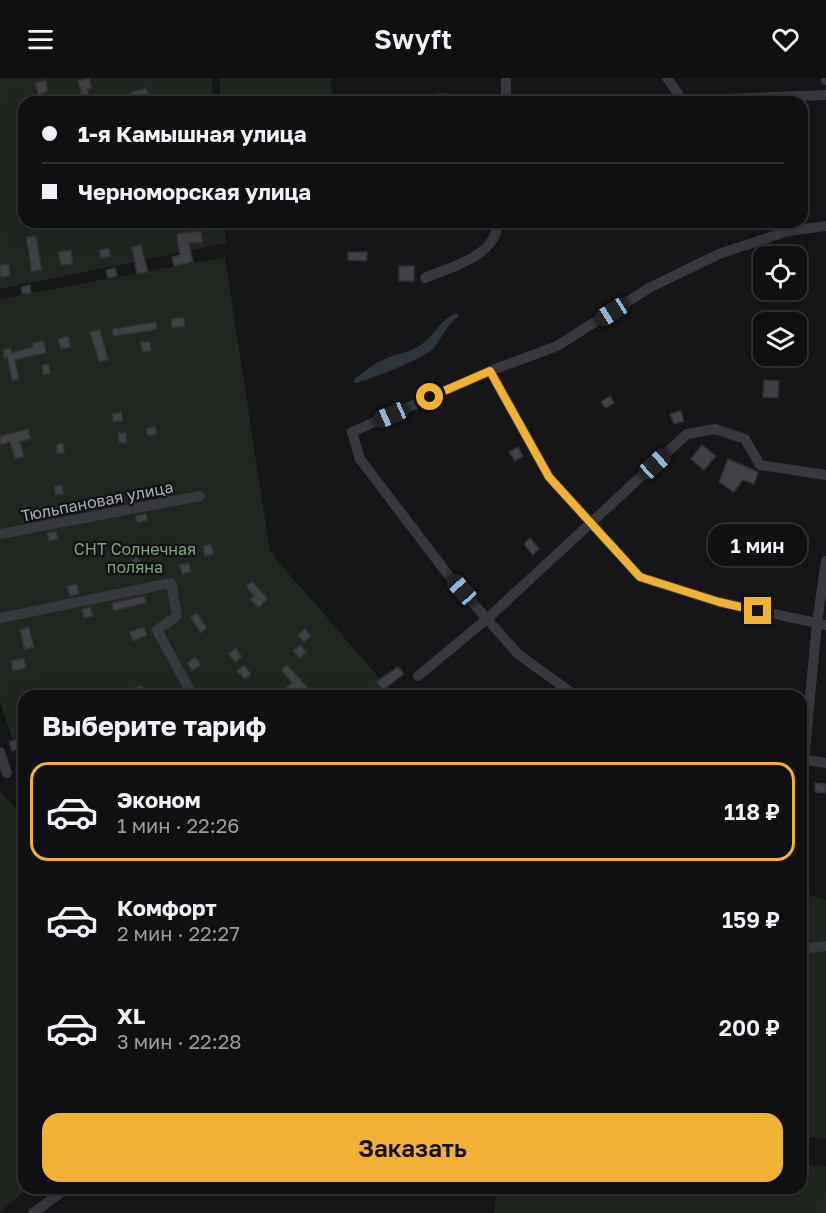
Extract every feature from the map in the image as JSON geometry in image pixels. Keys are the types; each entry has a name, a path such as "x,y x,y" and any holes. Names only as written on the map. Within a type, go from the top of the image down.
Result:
{"street":[{"path":"506,96 507,78"},
{"path":"667,78 679,96"},
{"path":"797,96 826,95"},
{"path":"568,690 518,654 449,576 360,459 352,432 490,371 556,346 649,288 719,254 788,231 826,226"},
{"path":"425,279 487,249 497,235 498,228"},
{"path":"490,371 549,477 640,577 719,602 821,624"},
{"path":"418,676 488,618 687,434 715,429 745,440 760,465 826,475"},
{"name":"Тюльпановая улица","path":"0,534 200,496"},
{"path":"807,730 821,624 826,561"},
{"path":"0,618 171,583 177,616 157,630 190,690"},
{"path":"0,752 7,773"},
{"path":"807,761 826,763"},
{"path":"807,948 826,946"},
{"path":"33,1213 59,1194"}],"green space":[{"path":"0,78 211,78 213,96 18,96 18,228 225,228 226,243 0,289"},
{"path":"219,78 331,78 332,96 220,96"},
{"name":"СНТ Солнечная поляна","path":"225,257 270,552 390,690 18,690 18,757 0,702 0,299"},
{"path":"0,791 18,811 18,1194 21,1194 0,1212"},
{"path":"807,895 826,900 826,1139 807,1137"},
{"path":"807,1165 826,1166 826,1213 494,1213 496,1194 807,1194"}],"shaded area":[{"path":"457,313 459,316 428,353 395,369 354,383 355,378 378,362 422,344 446,319"}],"building":[{"path":"89,78 92,88 88,89 89,96 82,96 78,81"},
{"path":"46,80 48,92 38,95 35,83"},
{"path":"146,88 149,96 131,96 130,93"},
{"path":"201,231 202,242 189,243 193,262 174,266 172,257 180,255 176,234"},
{"path":"36,236 42,270 32,272 26,237"},
{"path":"141,245 148,272 137,274 132,247"},
{"path":"109,248 111,256 101,258 99,250"},
{"path":"71,250 73,264 61,265 58,252"},
{"path":"348,252 367,252 367,261 348,260"},
{"path":"8,264 10,276 0,277 0,265"},
{"path":"399,266 414,266 414,281 399,281"},
{"path":"115,268 117,276 108,278 106,270"},
{"path":"30,285 31,293 22,294 21,287"},
{"path":"184,317 185,326 172,328 171,319"},
{"path":"156,322 157,328 150,331 113,336 112,329"},
{"path":"100,329 108,360 99,362 90,332"},
{"path":"68,336 71,347 61,349 58,339"},
{"path":"44,341 46,353 15,360 19,379 12,381 7,357 4,358 3,350 11,348 12,353 33,347 32,343"},
{"path":"141,342 150,342 151,351 142,352"},
{"path":"49,364 50,374 43,375 42,365"},
{"path":"764,380 779,381 778,398 763,397"},
{"path":"610,396 614,403 606,408 601,402"},
{"path":"681,411 684,421 674,424 670,414"},
{"path":"121,412 123,421 113,422 112,414"},
{"path":"155,426 157,434 148,436 146,429"},
{"path":"28,429 31,439 20,442 24,457 15,459 10,442 0,445 0,436"},
{"path":"118,433 126,433 127,443 119,443"},
{"path":"63,443 65,453 57,454 56,445"},
{"path":"702,445 716,456 704,470 691,459"},
{"path":"518,447 523,456 515,461 509,452"},
{"path":"728,459 758,472 754,484 743,480 734,492 719,482"},
{"path":"62,485 64,494 56,495 54,486"},
{"path":"57,507 57,516 44,518 43,509"},
{"path":"146,514 148,520 137,523 135,516"},
{"path":"56,531 58,539 49,541 47,533"},
{"path":"530,538 539,549 533,555 524,544"},
{"path":"211,544 214,554 205,556 203,546"},
{"path":"138,557 143,566 136,570 131,560"},
{"path":"189,563 191,572 182,574 179,565"},
{"path":"252,581 268,599 258,608 250,599 254,596 246,586"},
{"path":"77,584 79,594 70,596 67,586"},
{"path":"144,596 146,603 113,611 112,603"},
{"path":"90,607 93,616 84,618 82,609"},
{"path":"197,613 207,628 201,633 190,617"},
{"path":"29,627 34,647 25,650 20,630"},
{"path":"144,627 147,635 133,641 129,632"},
{"path":"305,629 311,636 304,642 298,635"},
{"path":"301,645 306,653 299,658 293,650"},
{"path":"236,648 242,657 235,662 228,654"},
{"path":"195,657 201,665 192,671 187,663"},
{"path":"24,658 26,668 13,671 11,661"},
{"path":"244,665 251,674 245,679 237,671"},
{"path":"287,665 310,690 283,690 292,683 281,670"},
{"path":"398,667 404,674 383,690 376,682"},
{"path":"142,685 144,690 131,690"},
{"path":"18,739 18,749 12,751 9,742"},
{"path":"815,783 826,784 826,793 815,792"}],"route":[{"path":"430,397 490,371 549,477 640,577 719,602 758,611"}]}
